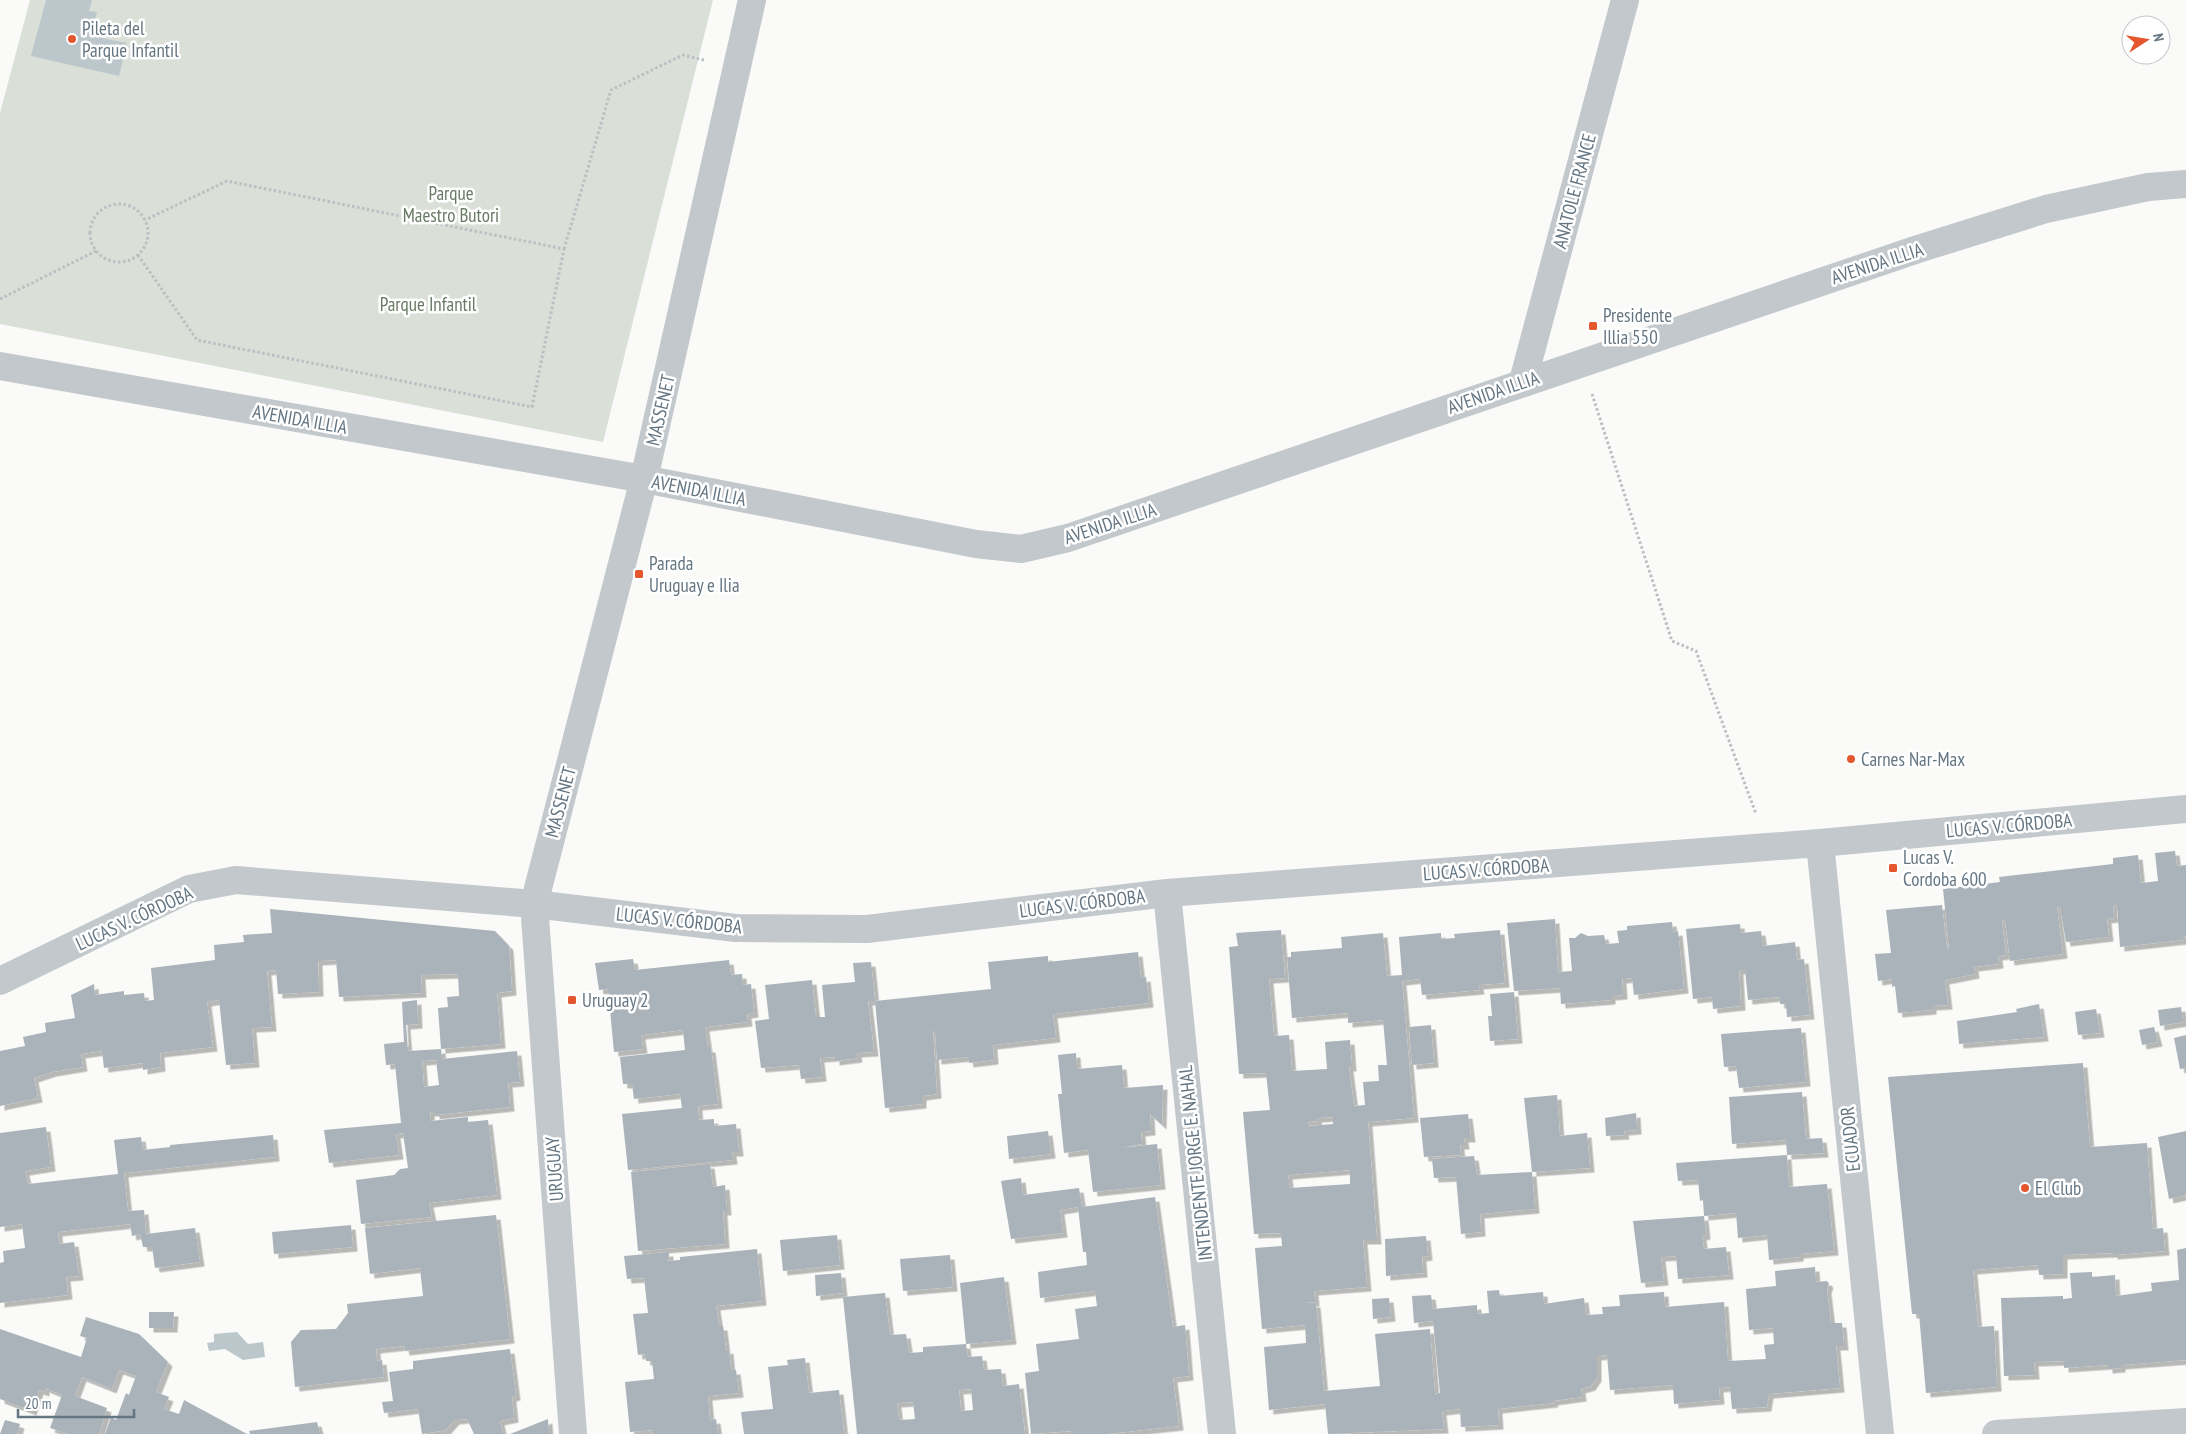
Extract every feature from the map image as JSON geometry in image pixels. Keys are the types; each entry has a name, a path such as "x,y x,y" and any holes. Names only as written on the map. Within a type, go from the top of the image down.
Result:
{"street":[{"name":"MASSENET","path":"534,904 644,479 752,0"},
{"name":"ANATOLE FRANCE","path":"1524,381 1624,0"},
{"name":"AVENIDA ILLIA","path":"0,366 644,479 976,544 1021,549 1068,538 1524,381 1918,249 2046,209 2148,187 2186,184"},
{"name":"LUCAS V. CÓRDOBA","path":"0,981 189,889 236,880 534,904 736,928 868,928 1167,893 1820,843 2186,809"},
{"name":"ECUADOR","path":"1820,843 1880,1434"},
{"name":"INTENDENTE JORGE E. NAHAL","path":"1167,893 1222,1434"},
{"name":"URUGUAY","path":"534,904 573,1434"},
{"path":"1996,1434 2186,1422"}],"path":[{"path":"138,255 197,340 532,408 564,249 611,90 683,55 736,68"},
{"path":"145,220 227,181 564,249"},
{"path":"112,205 131,207 140,212 145,220 148,238 138,255 130,260 111,262 96,251 90,232 92,223 104,208 112,205"},
{"path":"0,299 96,251"},
{"path":"1581,362 1672,641 1696,651 1768,847"}],"green space":[{"name":"Parque Maestro Butori","path":"30,0 713,0 603,442 0,324 0,113"}],"shaded area":[{"name":"Pileta del Parque Infantil","path":"46,0 92,0 89,11 97,12 91,36 127,43 119,76 31,56"},
{"path":"237,1332 248,1344 263,1342 265,1357 243,1360 225,1349 209,1351 207,1343 214,1342 214,1334"}],"building":[{"path":"2175,851 2177,866 2186,865 2186,936 2183,937 2183,940 2120,947 2117,905 2113,906 2114,918 2107,919 2109,937 2066,942 2060,907 2057,908 2063,954 2010,961 2005,920 2002,921 2006,955 1998,956 1999,964 1974,967 1975,974 1945,980 1948,1005 1932,1006 1932,1010 1898,1013 1895,986 1892,987 1892,979 1878,981 1875,954 1891,953 1886,910 1942,905 1947,949 1949,948 1943,889 2000,882 1999,877 2113,864 2113,858 2138,855 2141,883 2158,881 2155,853"},
{"path":"270,909 495,931 509,946 512,991 497,993 501,1044 441,1049 438,1008 448,1007 447,997 459,996 458,974 421,975 422,993 339,997 336,960 318,961 319,992 278,994 276,970 267,971 272,1027 252,1028 255,1063 226,1065 219,1000 207,1002 213,1047 160,1053 161,1067 143,1070 143,1063 104,1068 102,1051 81,1054 83,1067 52,1072 34,1078 38,1098 0,1106 0,1051 25,1046 23,1037 46,1032 45,1023 75,1018 71,995 94,984 95,995 124,991 124,995 144,993 145,1001 154,1000 151,968 215,960 214,945 244,942 243,935 272,933"},
{"path":"1555,919 1558,972 1572,971 1569,938 1575,938 1581,933 1588,936 1604,935 1606,944 1619,943 1617,931 1627,930 1627,926 1672,922 1673,932 1678,931 1684,989 1634,995 1632,978 1622,979 1623,995 1611,996 1611,1000 1561,1004 1560,988 1514,991 1507,923"},
{"path":"1740,924 1741,933 1761,931 1763,946 1795,942 1797,960 1804,959 1810,1015 1787,1017 1786,1004 1780,1004 1779,997 1748,1000 1745,970 1739,970 1741,1006 1713,1009 1712,997 1693,999 1686,929"},
{"path":"1281,930 1285,978 1269,979 1274,1036 1289,1035 1292,1071 1327,1069 1325,1042 1350,1040 1352,1067 1349,1067 1354,1106 1365,1105 1363,1082 1379,1081 1378,1065 1387,1065 1383,1020 1348,1023 1348,1013 1292,1018 1287,957 1291,957 1291,952 1342,948 1341,937 1383,933 1387,976 1402,975 1399,937 1441,933 1441,939 1455,938 1454,934 1500,930 1505,983 1479,985 1480,990 1422,995 1420,979 1402,981 1414,1118 1368,1122 1377,1240 1363,1240 1367,1287 1314,1291 1315,1302 1304,1303 1316,1303 1324,1391 1380,1386 1375,1334 1430,1329 1435,1394 1440,1393 1433,1321 1414,1323 1412,1296 1431,1295 1433,1309 1477,1305 1477,1314 1489,1313 1487,1291 1499,1290 1500,1296 1543,1292 1544,1304 1584,1298 1586,1315 1603,1314 1602,1307 1620,1306 1619,1295 1664,1292 1665,1307 1724,1302 1728,1361 1766,1359 1764,1345 1774,1344 1773,1328 1749,1330 1746,1289 1776,1286 1775,1271 1815,1267 1816,1282 1827,1281 1829,1284 1827,1289 1831,1323 1842,1323 1844,1346 1836,1346 1840,1388 1769,1394 1767,1407 1732,1409 1730,1387 1719,1388 1720,1400 1674,1404 1673,1385 1610,1390 1607,1355 1597,1356 1597,1377 1591,1386 1581,1389 1582,1397 1553,1401 1554,1403 1498,1409 1499,1425 1461,1427 1460,1409 1442,1411 1444,1429 1328,1434 1325,1404 1269,1410 1264,1347 1306,1343 1305,1325 1262,1329 1255,1248 1282,1246 1281,1233 1254,1234 1243,1112 1270,1110 1266,1073 1239,1074 1229,947 1238,946 1236,933","holes":["1333,1117 1333,1124 1309,1126 1308,1122 1318,1121 1317,1118","1350,1170 1350,1184 1290,1188 1288,1175"]},
{"path":"1138,952 1141,978 1146,977 1149,1003 1053,1014 1056,1038 993,1045 994,1060 969,1063 968,1057 937,1060 935,1031 933,1031 937,1094 922,1096 922,1104 885,1108 875,1001 991,989 988,962 1048,956 1048,962"},
{"path":"633,959 635,970 729,960 731,975 742,974 743,985 751,984 754,1013 747,1014 748,1022 705,1027 708,1048 711,1048 718,1104 698,1106 699,1120 714,1119 714,1126 736,1124 739,1152 732,1152 733,1160 628,1170 622,1114 682,1108 680,1094 634,1099 632,1084 623,1084 620,1057 685,1050 683,1030 641,1035 643,1049 614,1052 608,989 599,990 595,963"},
{"path":"871,962 875,1001 868,1001 874,1052 857,1053 858,1058 835,1061 835,1057 820,1058 822,1077 801,1079 799,1065 761,1068 755,1021 769,1019 765,985 812,980 816,1017 825,1017 822,985 855,982 853,963"},
{"path":"1514,992 1518,1039 1490,1041 1488,1016 1492,1016 1490,994"},
{"path":"417,1000 418,1024 406,1025 408,1051 441,1049 442,1059 517,1051 520,1082 508,1083 510,1107 435,1115 435,1112 430,1112 431,1121 468,1117 468,1122 488,1120 497,1195 429,1203 432,1217 361,1224 356,1180 394,1175 400,1169 408,1168 403,1133 396,1134 399,1155 329,1163 324,1130 401,1123 395,1064 386,1065 384,1044 404,1042 402,1002","holes":["436,1060 439,1085 424,1087 422,1061"]},
{"path":"2039,1004 2044,1037 1959,1044 1957,1021 2017,1012 2016,1009"},
{"path":"2181,1007 2183,1022 2160,1026 2158,1010"},
{"path":"2096,1009 2100,1033 2078,1035 2075,1012"},
{"path":"1431,1025 1434,1063 1412,1065 1409,1027"},
{"path":"2154,1027 2158,1042 2142,1045 2139,1030"},
{"path":"1801,1028 1806,1082 1739,1088 1736,1066 1724,1067 1721,1034"},
{"path":"2186,1035 2186,1068 2180,1069 2174,1038"},
{"path":"1076,1053 1077,1069 1122,1065 1124,1088 1163,1085 1162,1125 1150,1114 1151,1131 1141,1132 1142,1144 1120,1148 1157,1144 1161,1185 1093,1192 1088,1150 1064,1153 1058,1094 1062,1094 1058,1055"},
{"name":"El Club","path":"2083,1063 2090,1147 2147,1143 2153,1229 2163,1228 2165,1251 2113,1255 2113,1253 2063,1255 2063,1274 2039,1275 2038,1265 1973,1270 1978,1327 1994,1326 1997,1387 1926,1393 1919,1314 1912,1314 1888,1077"},
{"path":"1802,1092 1806,1139 1822,1138 1824,1153 1787,1155 1786,1140 1732,1144 1729,1097"},
{"path":"1557,1095 1560,1136 1587,1133 1590,1168 1532,1172 1524,1098"},
{"path":"1636,1113 1637,1130 1624,1131 1625,1135 1606,1136 1605,1118"},
{"path":"1468,1114 1471,1138 1464,1138 1465,1145 1460,1145 1461,1155 1424,1157 1420,1118"},
{"path":"46,1127 51,1167 25,1171 28,1184 118,1174 114,1140 141,1137 143,1150 170,1147 170,1145 273,1135 275,1157 124,1173 128,1211 144,1210 146,1234 195,1228 200,1262 155,1268 152,1247 143,1247 140,1234 132,1236 130,1224 58,1232 59,1244 74,1242 79,1276 66,1277 68,1295 0,1303 0,1263 4,1262 3,1251 25,1248 22,1224 0,1227 0,1133"},
{"path":"1048,1131 1051,1154 1009,1159 1007,1136"},
{"path":"2186,1131 2186,1195 2169,1199 2158,1137"},
{"path":"1787,1155 1789,1187 1827,1184 1834,1251 1799,1254 1799,1257 1769,1260 1767,1235 1738,1238 1736,1213 1704,1216 1703,1200 1700,1201 1698,1180 1678,1181 1676,1163"},
{"path":"1474,1156 1477,1175 1532,1172 1535,1209 1480,1214 1481,1232 1461,1234 1456,1177 1434,1178 1432,1159"},
{"path":"710,1164 713,1187 725,1185 727,1211 723,1211 725,1244 638,1251 631,1172"},
{"path":"1021,1178 1023,1195 1079,1188 1082,1207 1155,1197 1173,1327 1185,1325 1189,1376 1173,1378 1179,1426 1107,1434 1071,1434 1071,1431 1031,1434 1025,1373 1039,1371 1036,1344 1079,1339 1075,1309 1097,1306 1095,1291 1040,1298 1038,1272 1087,1265 1086,1252 1083,1252 1078,1207 1060,1210 1063,1233 1011,1239 1001,1181"},
{"path":"496,1215 510,1339 405,1351 404,1346 376,1349 377,1361 382,1360 384,1377 295,1387 291,1342 301,1330 336,1329 348,1313 347,1304 423,1296 420,1268 370,1274 365,1228"},
{"path":"1704,1216 1706,1235 1702,1236 1704,1249 1726,1247 1729,1275 1678,1279 1676,1256 1661,1257 1664,1281 1641,1283 1633,1221"},
{"path":"351,1225 353,1247 274,1254 272,1232"},
{"path":"837,1235 840,1265 783,1271 780,1240"},
{"path":"1426,1236 1428,1256 1422,1257 1423,1273 1386,1276 1385,1239"},
{"path":"2186,1248 2186,1360 2121,1365 2121,1368 2108,1369 2108,1365 2064,1368 2064,1361 2034,1362 2035,1375 2004,1376 2001,1298 2063,1296 2063,1299 2072,1298 2070,1273 2092,1272 2092,1277 2115,1275 2116,1296 2152,1291 2151,1283 2179,1280 2177,1250"},
{"path":"757,1249 762,1301 716,1306 719,1326 723,1326 726,1350 729,1349 731,1370 736,1370 739,1393 708,1396 710,1420 716,1419 718,1434 653,1434 652,1430 630,1432 625,1382 654,1379 652,1361 646,1361 645,1354 638,1355 633,1314 648,1313 644,1278 627,1279 624,1256 669,1252 667,1261 680,1260 680,1257"},
{"path":"950,1255 953,1287 903,1291 900,1259"},
{"path":"841,1273 843,1293 816,1296 815,1275"},
{"path":"1004,1277 1012,1340 966,1344 960,1283"},
{"path":"885,1293 890,1335 906,1334 909,1353 923,1352 923,1347 966,1344 968,1357 982,1356 984,1370 1001,1369 1003,1386 1019,1384 1025,1434 857,1434 843,1297","holes":["971,1389 973,1410 961,1411 959,1390","913,1402 915,1419 899,1420 897,1403"]},
{"path":"1389,1298 1391,1317 1373,1319 1372,1299"},
{"path":"149,1312 174,1312 173,1328 149,1328"},
{"path":"86,1317 139,1334 168,1362 156,1392 169,1397 164,1409 179,1414 184,1400 247,1434 105,1434 111,1417 116,1420 126,1393 129,1395 136,1376 119,1370 112,1389 82,1377 75,1396 107,1408 99,1434 69,1434 50,1428 62,1395 45,1388 45,1392 39,1390 32,1411 0,1399 0,1329 81,1357 87,1338 80,1336"},
{"path":"510,1349 516,1396 512,1397 514,1418 500,1421 503,1434 474,1434 467,1419 455,1420 446,1430 422,1434 418,1409 384,1413 382,1402 393,1401 389,1372 413,1369 413,1361"},
{"path":"805,1358 809,1393 839,1390 844,1434 744,1434 741,1412 773,1409 768,1367 788,1365 787,1360"},
{"path":"548,1419 549,1434 510,1434"},
{"path":"5,1420 20,1424 17,1434 0,1434"},
{"path":"317,1422 320,1434 250,1434 249,1431"}],"place":[{"name":"Pileta del Parque Infantil","path":"72,39"},
{"name":"Presidente Illia 550","path":"1593,326"},
{"name":"Parada Uruguay e Ilia","path":"639,574"},
{"name":"Carnes Nar-Max","path":"1851,759"},
{"name":"Lucas V. Cordoba 600","path":"1893,868"},
{"name":"Uruguay 2","path":"572,1000"},
{"name":"El Club","path":"2025,1188"}],"park label":[{"name":"Parque Infantil","path":"428,304"}]}
